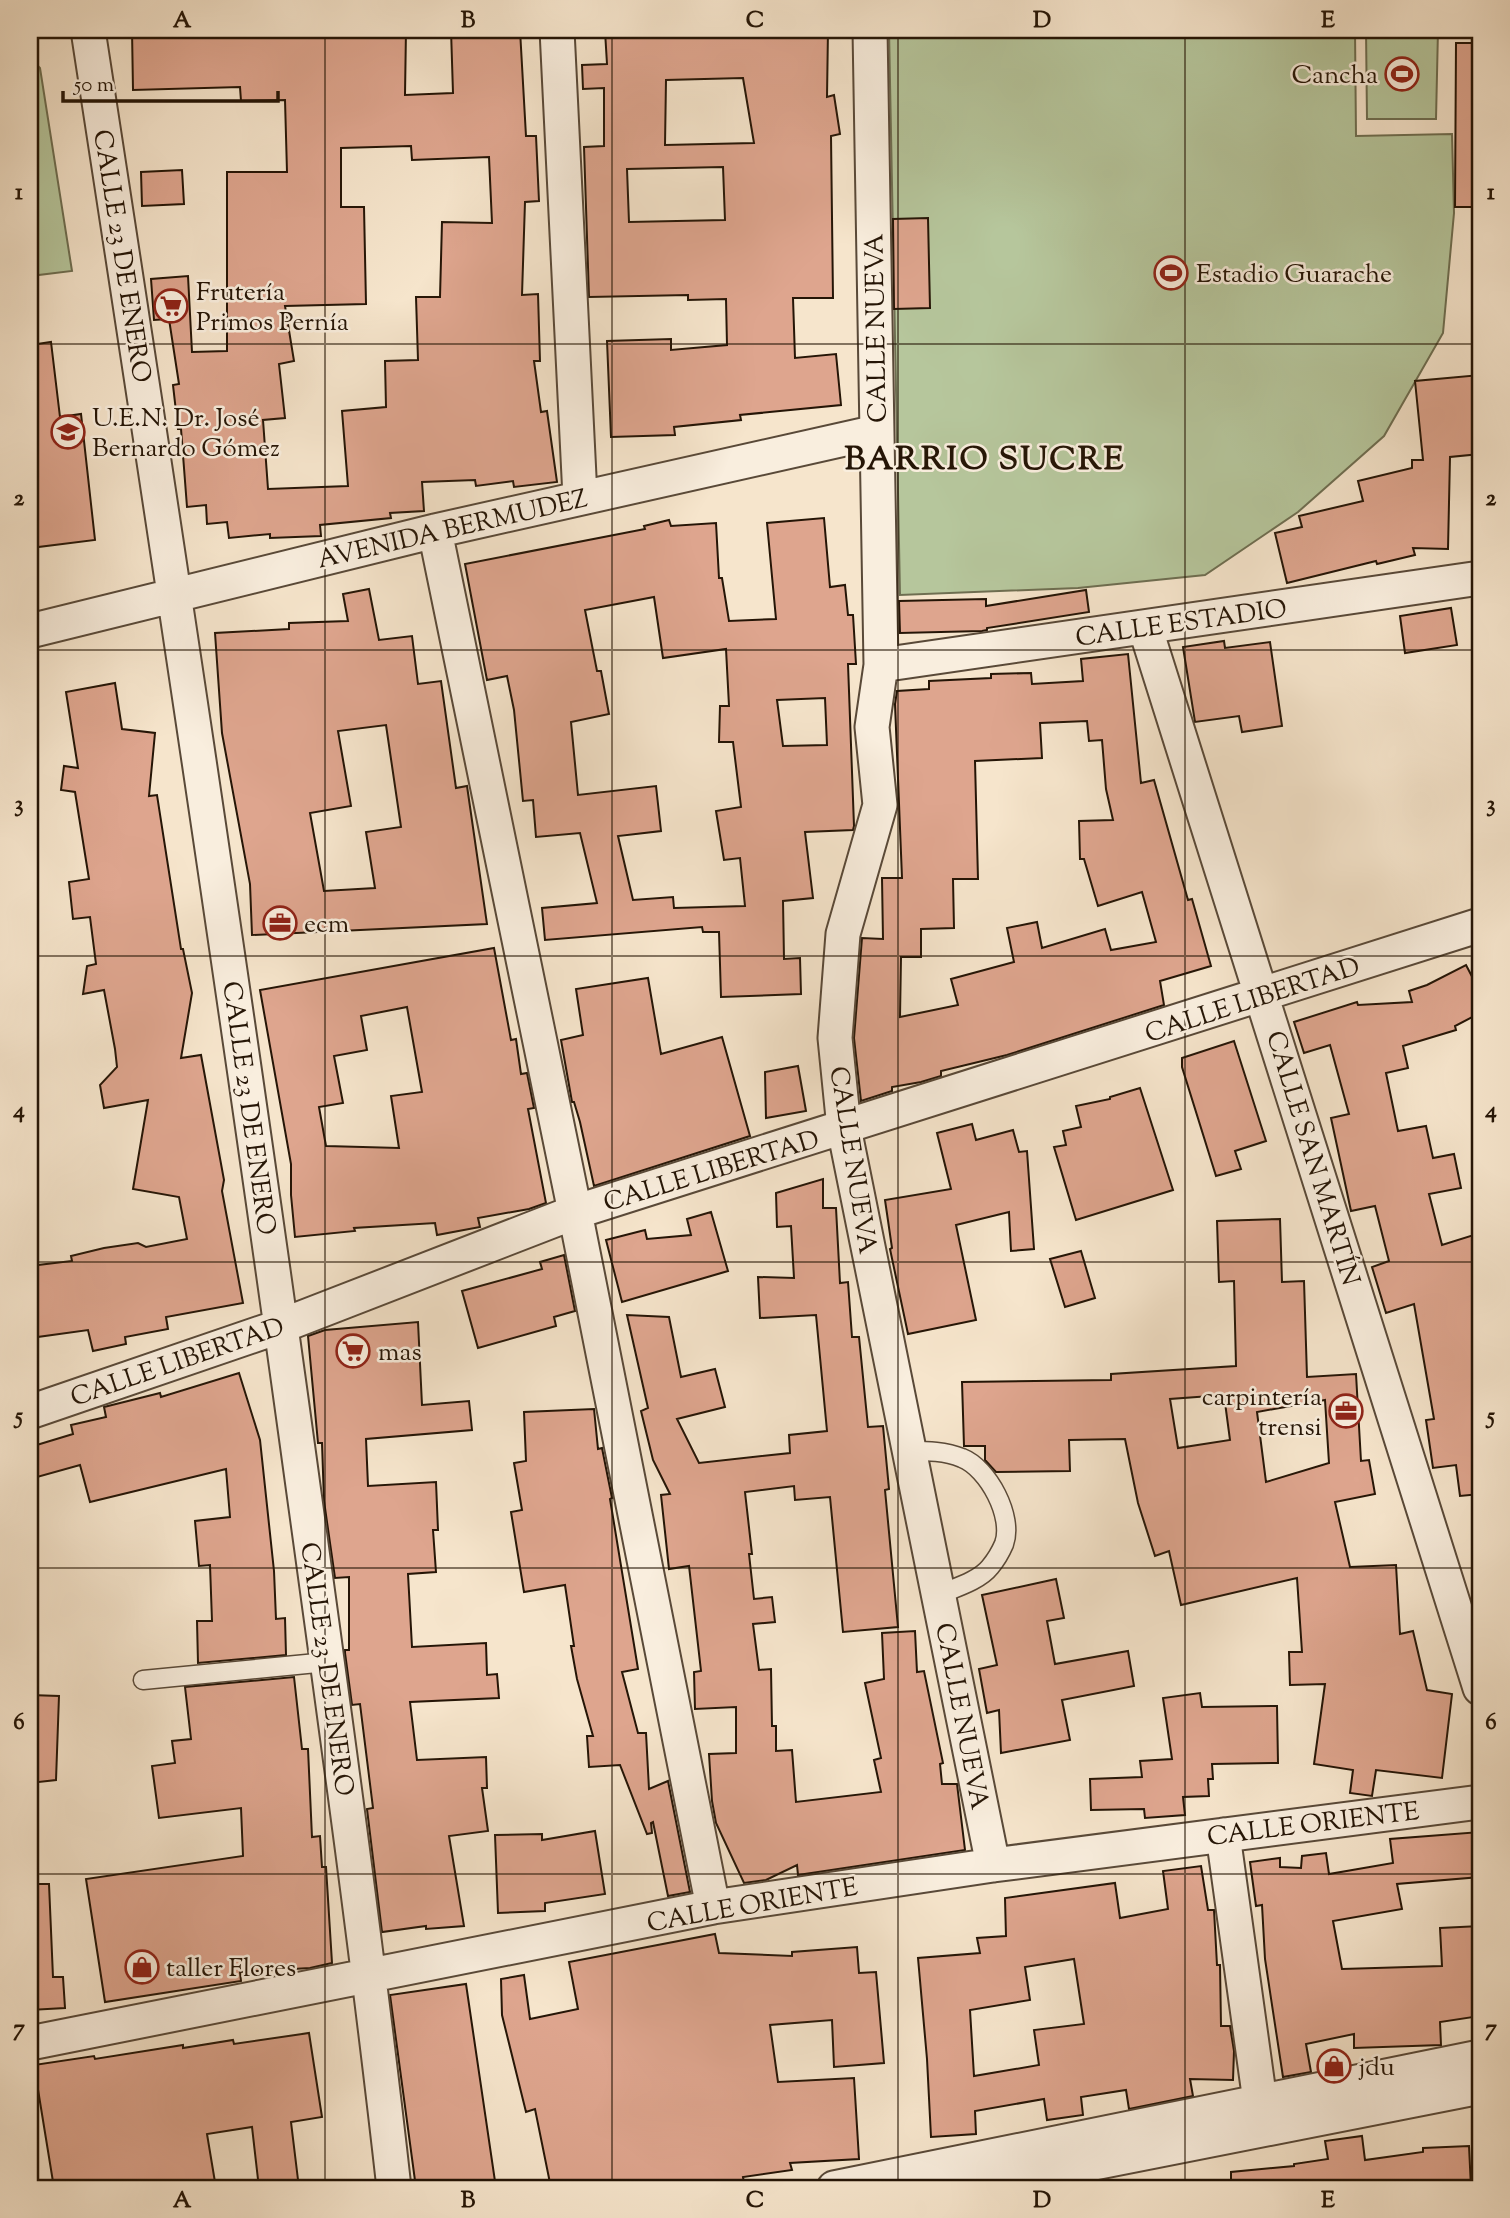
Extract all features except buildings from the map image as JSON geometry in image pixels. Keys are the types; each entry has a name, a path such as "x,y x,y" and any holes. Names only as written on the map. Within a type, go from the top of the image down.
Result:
{"street":[{"name":"CALLE 23 DE ENERO","path":"88,30 175,595 281,1326 370,1977 394,2188"},
{"path":"557,30 580,497"},
{"name":"CALLE NUEVA","path":"870,30 881,666 873,727 880,805 843,934 835,1038 844,1128 993,1865"},
{"name":"AVENIDA BERMUDEZ","path":"30,631 435,531 876,432"},
{"path":"435,531 575,1212 713,1907"},
{"name":"CALLE ESTADIO","path":"881,666 1480,578"},
{"name":"CALLE SAN MARTÍN","path":"1146,627 1480,1688"},
{"name":"CALLE LIBERTAD","path":"30,1412 281,1326 575,1212 1480,925"},
{"name":"CALLE ORIENTE","path":"30,2043 713,1907 993,1865 1480,1802"},
{"path":"1223,1835 1262,2115"},
{"path":"967,2188 1262,2115 1480,2057"},
{"path":"840,2188 1262,2115 1480,2087"}],"lane":[{"path":"909,1451 935,1450 965,1458 990,1480 1004,1514 1005,1542 989,1569 963,1585 938,1595"},
{"path":"143,1680 327,1662"}],"green space":[{"name":"Estadio Guarache","path":"889,30 1355,30 1356,136 1452,134 1454,213 1443,333 1384,436 1298,512 1205,575 1078,588 900,595"},
{"name":"Cancha","path":"1366,30 1438,30 1436,119 1367,119"},
{"path":"30,58 40,68 72,271 30,276"}],"place":[{"name":"Cancha","path":"1402,74"},
{"name":"Estadio Guarache","path":"1171,273"},
{"name":"Frutería Primos Pernía","path":"171,306"},
{"name":"U.E.N. Dr. José Bernardo Gómez","path":"68,432"},
{"name":"ecm","path":"280,923"},
{"name":"mas","path":"353,1351"},
{"name":"carpintería trensi","path":"1346,1411"},
{"name":"taller Flores","path":"142,1967"},
{"name":"jdu","path":"1334,2066"}],"district":[{"name":"BARRIO SUCRE","path":"985,457"}]}
